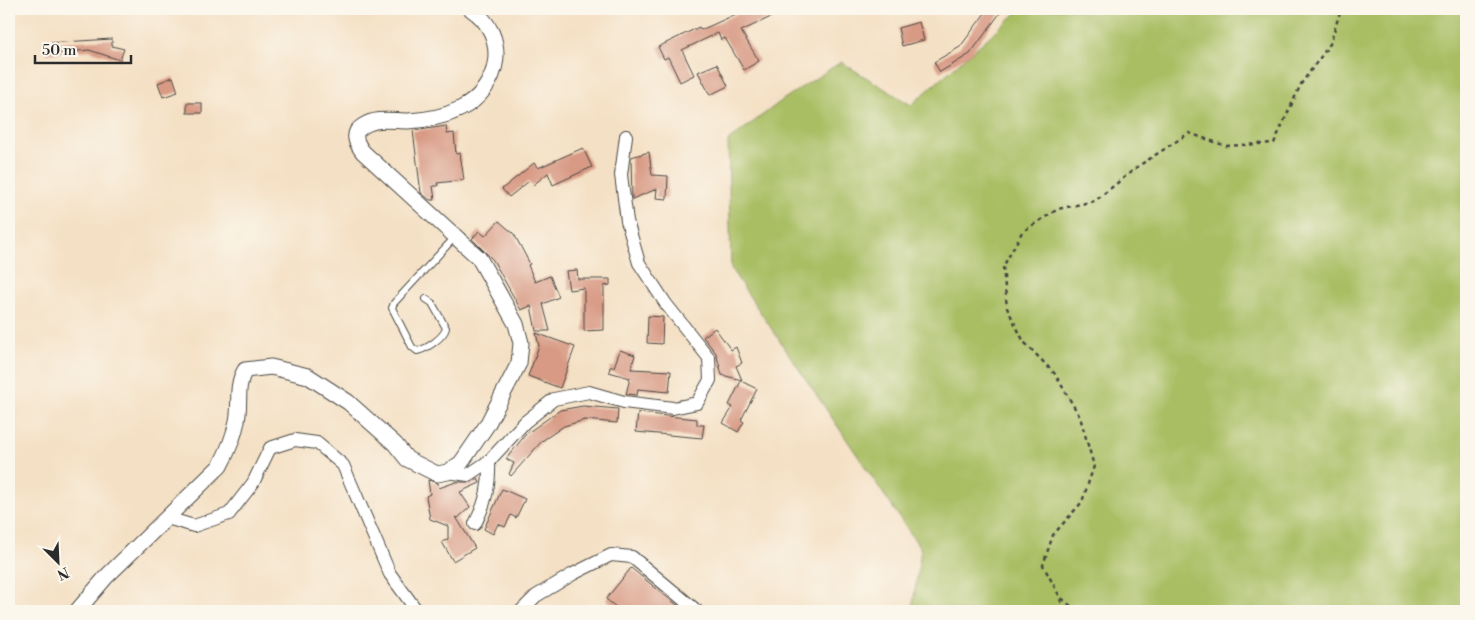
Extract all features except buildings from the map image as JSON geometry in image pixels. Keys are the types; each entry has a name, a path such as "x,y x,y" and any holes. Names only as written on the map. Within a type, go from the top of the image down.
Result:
{"street":[{"path":"448,472 461,463 487,425 519,363 521,343 516,324 479,258 363,152 355,137 356,132 364,125 380,120 408,121 438,117 461,108 484,92 494,74 496,55 491,33 483,20 471,9"},
{"path":"77,611 106,577 220,466 231,445 237,420 238,382 245,370 271,367 308,376 348,402 395,444 407,459 437,474 448,472 468,476 489,461 525,422 554,399 589,392 624,402 673,408 697,403 710,380 709,358 666,304 639,263 627,222 621,175 626,136"},
{"path":"166,518 194,526 229,514 252,483 270,448 296,440 316,443 343,465 390,574 417,611"},
{"path":"475,524 485,505 488,491 489,461"},
{"path":"521,611 536,596 572,574 611,555 632,557 698,611"}],"lane":[{"path":"426,299 432,303 446,328 445,333 423,350 417,351 412,347 392,308 394,303 456,236"}],"path":[{"path":"1065,611 1060,597 1043,565 1053,535 1082,502 1094,466 1080,417 1055,374 1024,342 1007,308 1003,267 1022,232 1058,210 1095,201 1137,167 1189,132 1226,146 1274,143 1301,84 1330,44 1341,9"},
{"path":"1060,597 1077,611"}],"green space":[{"path":"1021,9 1466,9 1466,611 912,611 921,549 731,269 728,141 784,99 841,62 911,105"}]}
